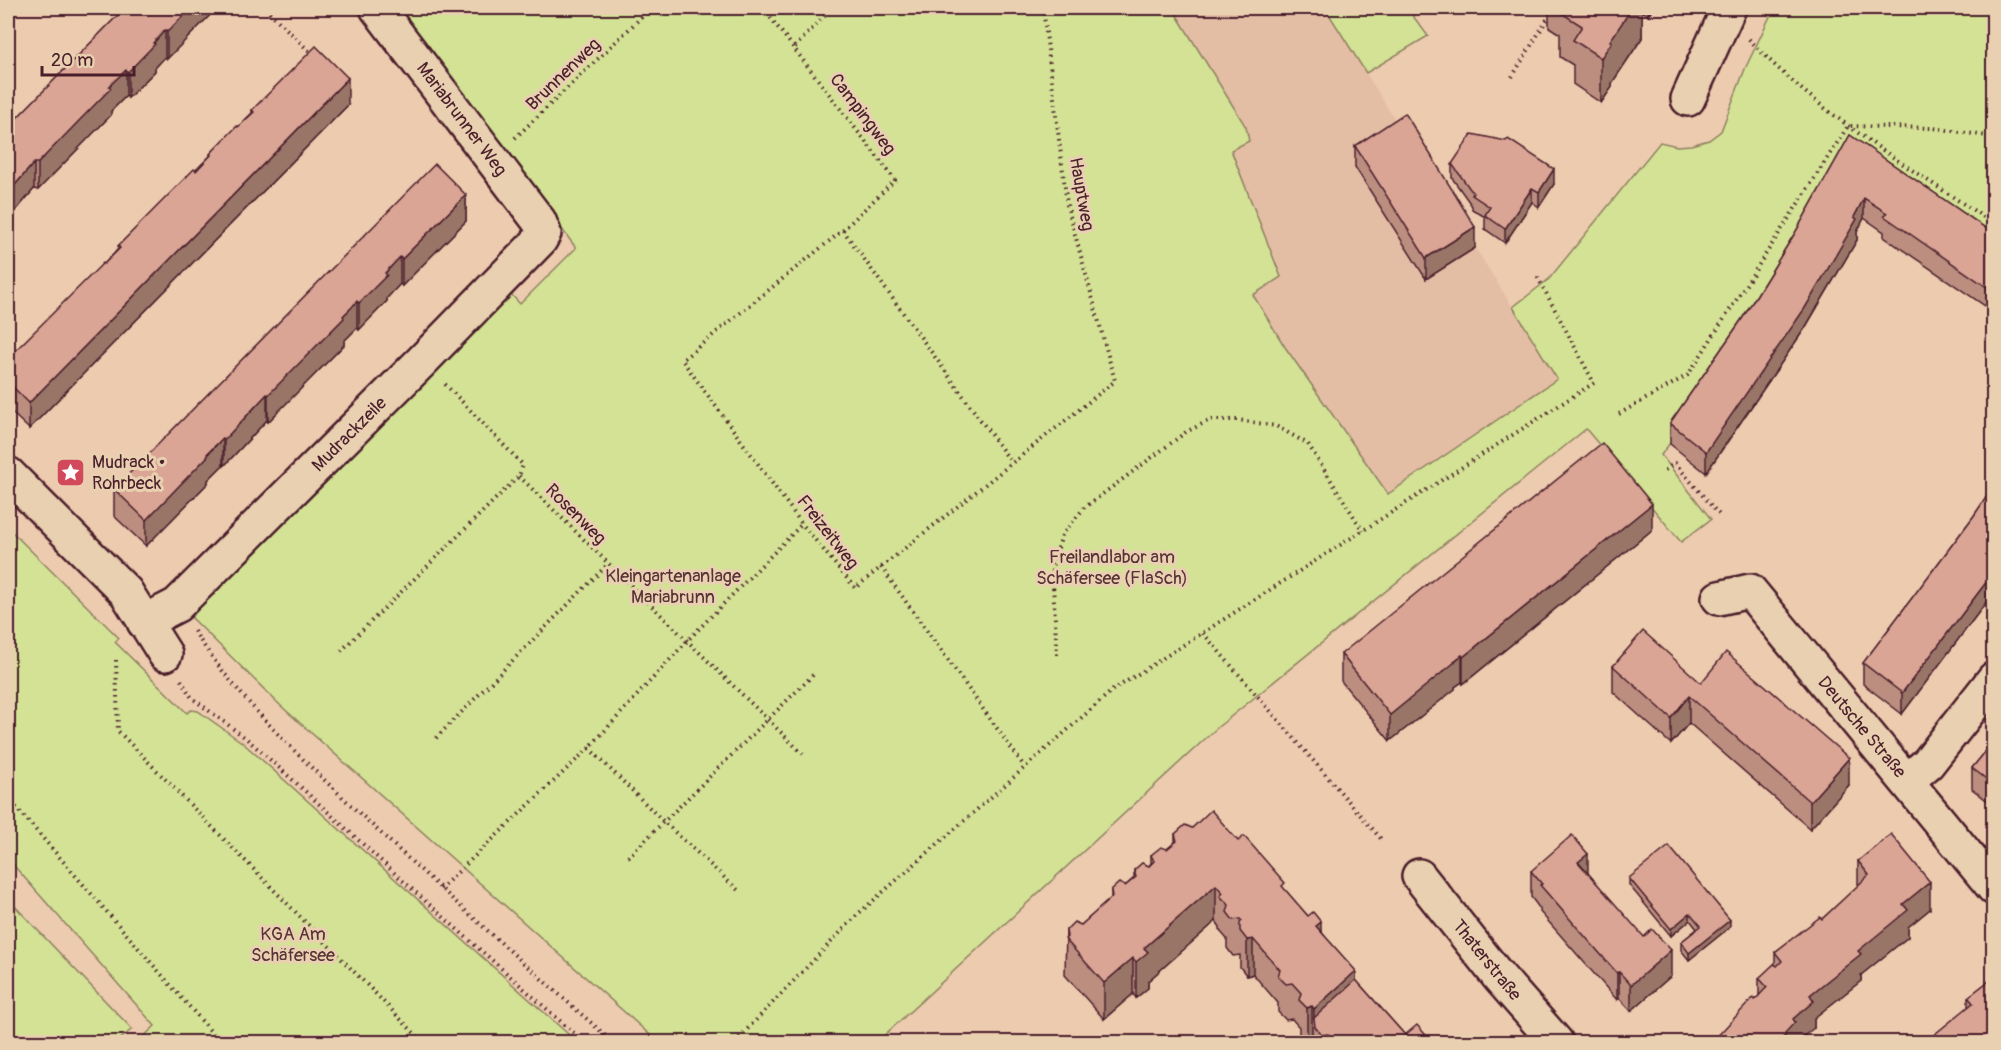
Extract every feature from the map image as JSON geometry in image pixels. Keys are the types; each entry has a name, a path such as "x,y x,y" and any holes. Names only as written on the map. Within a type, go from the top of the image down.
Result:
{"street":[{"name":"Mariabrunner Weg","path":"377,8 494,160 539,221 544,232"},
{"path":"1688,99 1729,8"},
{"name":"Mudrackzeile","path":"144,622 177,605 421,362 535,246 544,232"},
{"path":"8,474 126,592 165,654"},
{"name":"Deutsche Straße","path":"1719,598 1750,591 1994,888"},
{"path":"1907,781 1928,763 1994,679"},
{"name":"Thaterstraße","path":"1419,876 1492,968 1556,1042"}],"path":[{"path":"265,8 309,51"},
{"name":"Brunnenweg","path":"494,160 651,8"},
{"name":"Campingweg","path":"682,360 843,230 895,180 763,8"},
{"path":"795,47 832,8"},
{"name":"Hauptweg","path":"1043,8 1067,205 1115,381"},
{"path":"1512,77 1554,8"},
{"path":"1749,38 1772,64 1848,126 1994,224"},
{"path":"1848,126 1933,128 1994,137"},
{"path":"1619,414 1688,375 1848,126"},
{"path":"843,230 1011,462"},
{"path":"735,1042 858,914 1113,690 1594,383 1537,276"},
{"name":"Freizeitweg","path":"682,360 802,524 855,588 1115,381"},
{"name":"Rosenweg","path":"421,362 523,465 519,476 805,756"},
{"path":"1057,655 1052,567 1062,535 1084,508 1186,432 1210,420 1238,420 1276,426 1308,444 1363,531"},
{"path":"1665,470 1675,464 1721,517"},
{"path":"341,651 519,476"},
{"path":"440,889 589,748 687,641 802,524"},
{"path":"436,738 608,564"},
{"path":"881,567 1024,766"},
{"path":"177,605 198,637 245,697 307,764 440,889 613,1042"},
{"path":"1203,633 1382,840"},
{"path":"165,654 192,698 247,739 584,1042"},
{"path":"116,660 118,731 423,1042"},
{"path":"628,857 816,672"},
{"path":"589,748 664,822 739,891"},
{"path":"8,798 220,1042"}],"shaded area":[{"path":"1325,8 1557,378 1388,494 1285,347 1253,295 1281,277 1172,9"}],"green space":[{"name":"Kleingartenanlage Mariabrunn","path":"391,8 1174,8 1246,127 1249,141 1231,150 1281,277 1253,295 1285,347 1388,494 1557,379 1513,307 1549,279 1660,142 1677,146 1691,145 1709,140 1721,131 1745,69 1774,8 1985,8 1993,13 1993,255 1850,156 1685,423 1661,455 1711,519 1681,542 1586,429 1218,727 877,1042 658,1042 281,706 190,616 433,372 508,291 520,304 576,248 503,150"},
{"path":"1325,8 1407,8 1428,36 1366,73"},
{"name":"KGA Am Schäfersee","path":"8,528 119,638 115,642 187,713 191,710 198,711 243,743 577,1042 138,1042 155,1026 8,859"},
{"path":"8,899 132,1029 117,1042 8,1042"}],"building":[{"path":"125,8 191,8 167,32 165,30 128,72 126,70 109,86 111,88 38,163 34,163 8,193 8,127"},
{"path":"1563,8 1632,8 1601,58 1573,40 1582,26 1560,12"},
{"path":"316,46 348,78 29,403 8,382 8,358 120,248 118,246 194,169 196,171 237,126 254,112 252,110"},
{"path":"1405,113 1475,227 1426,258 1355,146"},
{"path":"1472,134 1506,141 1508,139 1554,169 1539,192 1532,188 1505,229 1485,215 1490,207 1472,195 1473,193 1452,164"},
{"path":"1850,135 1994,234 1994,292 1884,216 1887,213 1864,198 1854,217 1857,219 1805,308 1706,452 1670,423 1742,319 1795,233"},
{"path":"435,164 466,195 402,259 400,257 385,273 387,275 359,303 357,301 343,316 344,318 224,440 223,438 207,454 208,456 146,520 114,489"},
{"path":"1602,443 1652,504 1463,657 1462,655 1454,661 1390,715 1341,654"},
{"path":"1994,486 1994,572 1902,693 1863,663"},
{"path":"1643,631 1701,683 1726,652 1849,758 1810,802 1689,696 1671,718 1613,666"},
{"path":"1994,741 1994,785 1972,768"},
{"path":"1211,810 1238,841 1244,836 1285,883 1282,886 1308,916 1313,912 1321,922 1316,926 1356,971 1314,1009 1312,1006 1307,1008 1299,1000 1301,993 1292,983 1286,984 1278,976 1280,970 1253,939 1247,940 1240,931 1242,921 1233,920 1227,912 1229,905 1220,896 1223,893 1216,885 1144,948 1148,952 1136,962 1133,958 1104,983 1065,939 1066,930 1074,922 1081,925 1112,897 1111,890 1119,883 1125,886 1136,877 1134,870 1142,863 1149,866 1154,861 1151,855 1161,847 1167,849 1177,841 1175,834 1185,825 1192,828"},
{"path":"1891,834 1930,882 1903,904 1908,910 1858,951 1861,954 1810,995 1814,1001 1793,1019 1795,1022 1778,1042 1712,1042 1753,998 1755,1000 1767,987 1759,978 1774,964 1777,966 1782,961 1775,952 1820,917 1822,919 1869,875 1858,861"},
{"path":"1572,835 1588,854 1578,862 1644,937 1652,929 1671,950 1631,985 1619,972 1617,973 1540,885 1542,884 1531,871"},
{"path":"1669,846 1730,920 1689,953 1681,942 1701,926 1690,913 1671,929 1629,878"},
{"path":"1994,977 1994,1042 1925,1042 1973,1003 1968,997"},
{"path":"1356,980 1405,1035 1417,1025 1432,1042 1335,1042 1328,1034 1322,1035 1315,1027 1314,1018"}],"place":[{"name":"Mudrack • Rohrbeck","path":"71,472"}],"park label":[{"name":"Freilandlabor am Schäfersee (FlaSch)","path":"1112,567"}]}
